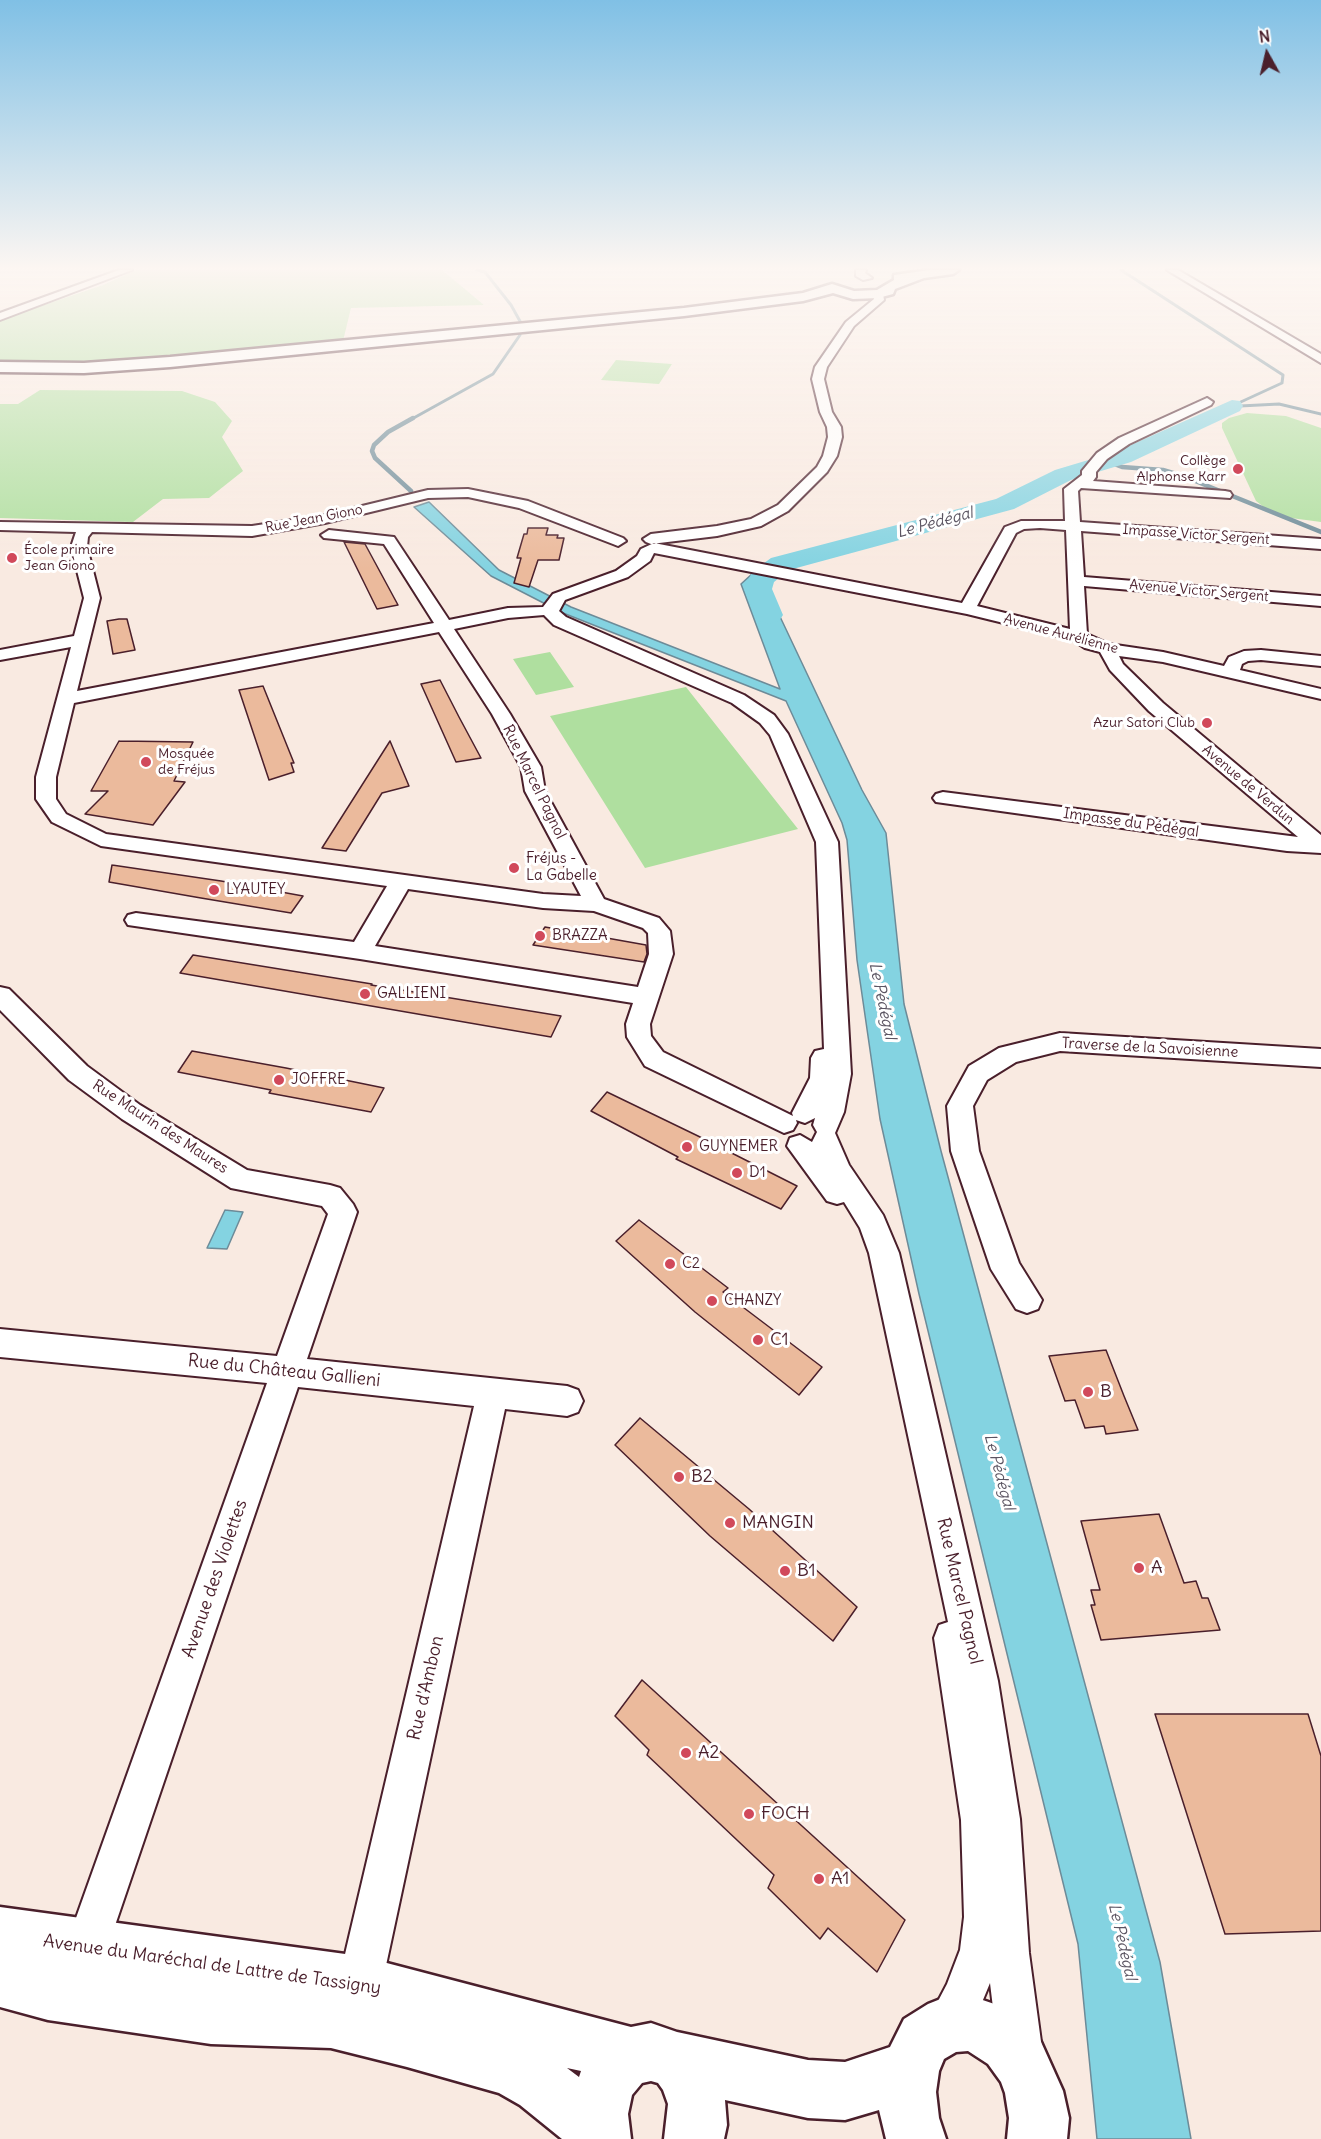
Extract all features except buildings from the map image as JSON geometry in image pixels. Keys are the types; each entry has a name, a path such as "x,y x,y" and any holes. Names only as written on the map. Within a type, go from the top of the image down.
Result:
{"main road":[{"name":"Avenue du Maréchal de Lattre de Tassigny","path":"0,1934 360,1984 654,2058 808,2089 845,2091 860,2088 910,2069"},
{"path":"0,1978 48,1992 211,2016 331,2020 407,2038 509,2067 541,2084 600,2135"},
{"path":"916,2139 909,2118 907,2092 910,2069 924,2039 948,2024 968,2023 989,2029 1008,2044 1021,2062 1034,2091 1043,2132"},
{"path":"600,2135 600,2097 606,2081 615,2068 654,2058 686,2073 697,2104 694,2139"}],"street":[{"path":"582,586 622,574 644,558 651,546 756,523 783,508 822,469 830,456 835,437 818,379 822,370"},
{"path":"1079,636 1071,489 1148,429 1207,402"},
{"path":"1089,473 1225,495"},
{"name":"Rue Jean Giono","path":"0,526 252,531 316,521 428,494 468,493 523,504 620,546 651,546"},
{"name":"Impasse Victor Sergent","path":"967,609 1010,530 1021,525 1072,526 1321,544"},
{"path":"88,528 81,536 79,546 92,598 46,777 46,799 59,818 101,840 543,901 596,904"},
{"name":"Rue Marcel Pagnol","path":"329,535 389,540 501,714 531,767 535,791 596,904 651,923 659,931 661,954 638,1024 639,1037 654,1059 808,1129 873,1223 884,1253 979,1681 1000,1819 1008,1953 1021,2062"},
{"path":"67,698 544,607 559,597 617,569 621,563 620,546"},
{"name":"Avenue Aurélienne","path":"651,546 967,609 1079,636 1091,644 1107,649 1163,657 1321,694"},
{"name":"Avenue Victor Sergent","path":"1076,580 1321,601"},
{"path":"544,607 560,621 747,703 768,719 779,734 827,842 838,1074 831,1112 808,1129"},
{"path":"0,655 80,640"},
{"name":"Avenue de Verdun","path":"1107,649 1116,666 1156,707 1320,844"},
{"path":"1230,672 1235,661 1244,656 1261,655 1321,661"},
{"path":"1124,675 1138,664 1163,657"},
{"name":"Impasse du Pédégal","path":"943,798 1287,844 1320,844"},
{"path":"360,951 400,882"},
{"path":"136,920 360,951 646,997"},
{"name":"Rue Maurin des Maures","path":"0,995 78,1072 131,1112 241,1180 330,1196 343,1212"},
{"name":"Traverse de la Savoisienne","path":"1027,1300 1006,1269 965,1151 960,1106 978,1073 1008,1054 1060,1042 1321,1058"},
{"name":"Rue Marcel Pagnol","path":"808,1129 870,1253 959,1671 981,1820 985,1917 981,1950 963,1997 948,2024"},
{"name":"Avenue des Violettes","path":"87,1946 343,1212"},
{"name":"Rue du Château Gallieni","path":"0,1343 567,1401"},
{"name":"Rue d'Ambon","path":"360,1984 493,1393"}],"green space":[{"path":"609,370 668,370 659,384 601,380"},
{"path":"40,390 182,391 215,402 232,421 222,437 243,471 209,498 163,499 133,522 0,518 0,404 18,404"},
{"name":"Collège Alphonse Karr","path":"1247,413 1286,416 1321,428 1321,522 1291,518 1265,508 1256,501 1222,428 1222,423 1229,418"},
{"path":"550,652 574,687 536,695 513,659"},
{"path":"686,687 798,829 645,868 550,716"}],"water":[{"path":"429,502 499,570 571,607 780,689 741,584 753,573 771,577 766,587 862,790 886,833 904,1004 941,1151 1160,1962 1191,2139 1097,2139 1078,1944 919,1294 880,1119 857,960 847,840 842,823 786,701 563,613 491,576 414,507"},
{"path":"225,1210 243,1212 227,1249 207,1248"}],"waterway":[{"path":"410,420 493,374 496,370"},
{"name":"Le Pédégal","path":"1232,406 1282,383 1283,375 1275,370"},
{"path":"1240,406 1279,404 1321,414"},
{"name":"Le Pédégal","path":"769,615 758,589 762,578 780,564 1005,504 1063,475 1123,457 1232,406"},
{"path":"411,491 375,458 372,451 374,445 388,432 413,418"},
{"path":"1109,462 1122,467 1163,470 1183,476 1321,532"}],"place":[{"name":"Collège Alphonse Karr","path":"1238,469"},
{"name":"École primaire Jean Giono","path":"12,558"},
{"name":"Azur Satori Club","path":"1207,723"},
{"name":"Mosquée de Fréjus","path":"146,762"},
{"name":"Fréjus - La Gabelle","path":"514,868"},
{"name":"LYAUTEY","path":"214,890"},
{"name":"BRAZZA","path":"540,936"},
{"name":"GALLIENI","path":"365,994"},
{"name":"JOFFRE","path":"279,1080"},
{"name":"GUYNEMER","path":"687,1147"},
{"name":"D1","path":"737,1173"},
{"name":"C2","path":"670,1264"},
{"name":"CHANZY","path":"712,1301"},
{"name":"C1","path":"758,1340"},
{"name":"B","path":"1088,1392"},
{"name":"B2","path":"679,1477"},
{"name":"MANGIN","path":"730,1523"},
{"name":"A","path":"1139,1568"},
{"name":"B1","path":"785,1571"},
{"name":"A2","path":"686,1753"},
{"name":"FOCH","path":"749,1814"},
{"name":"A1","path":"819,1879"}]}
